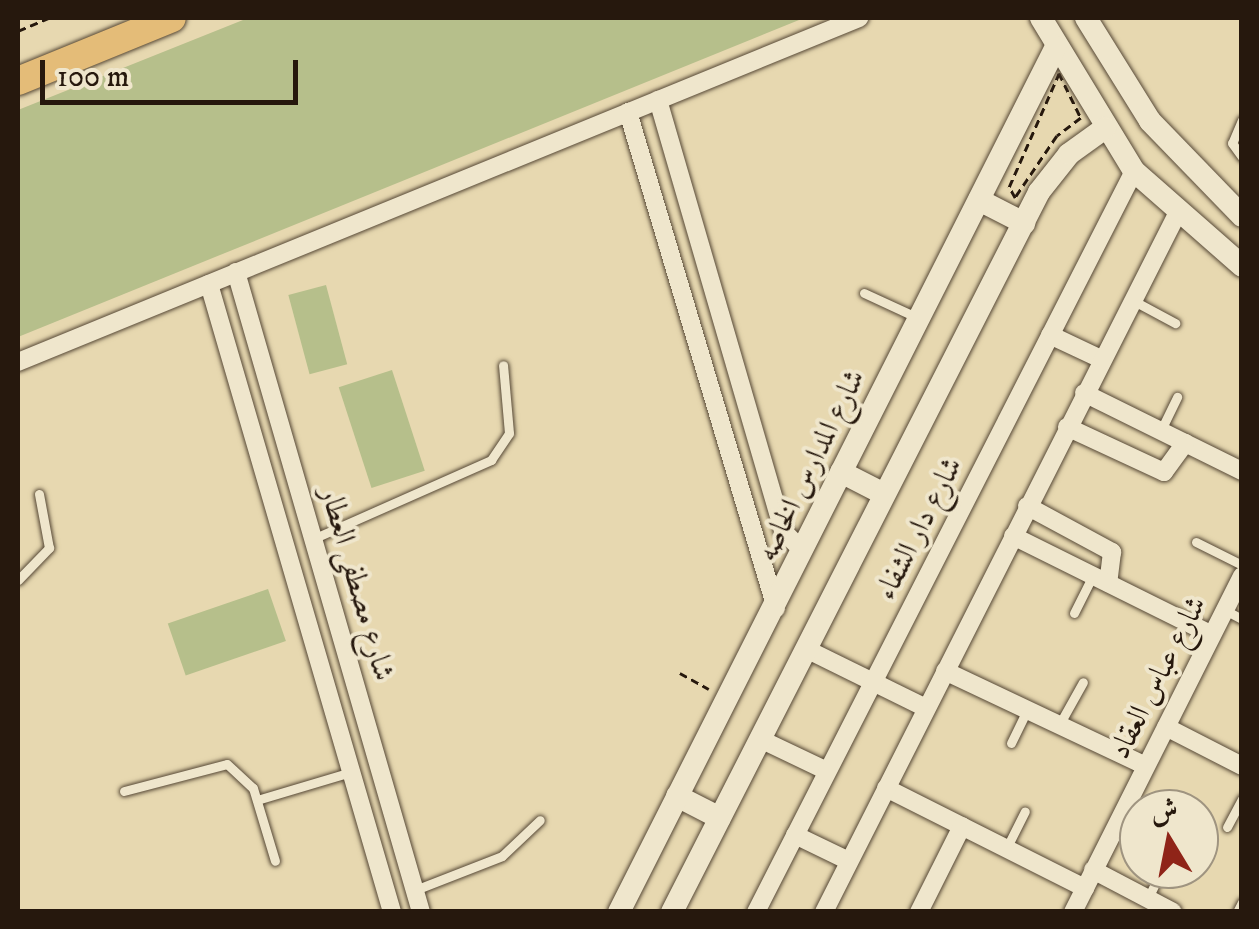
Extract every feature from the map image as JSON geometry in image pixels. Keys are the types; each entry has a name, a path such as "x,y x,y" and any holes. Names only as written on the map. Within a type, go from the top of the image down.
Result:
{"main road":[{"path":"18,81 172,18"}],"street":[{"path":"18,362 860,18"},
{"path":"1041,18 1134,171 1176,216 1242,266"},
{"path":"1088,18 1150,121 1242,218 1215,249"},
{"name":"شارع المدارس الخاصه","path":"619,912 776,608 1056,47"},
{"path":"658,100 783,531 802,550"},
{"path":"628,112 776,608"},
{"path":"672,912 1024,223 1060,164 1105,128"},
{"name":"شارع دار الشفاء","path":"756,912 1134,171"},
{"path":"979,200 1024,223"},
{"path":"824,912 1176,216"},
{"name":"شارع مصطفى العطار","path":"236,272 421,912"},
{"name":"شارع مصطفى العطار","path":"209,284 392,912"},
{"path":"1050,335 1101,359"},
{"path":"1084,393 1242,470"},
{"path":"716,404 744,396"},
{"path":"1068,426 1164,472 1186,443"},
{"path":"841,472 884,494"},
{"path":"1027,506 1112,552 1100,579"},
{"path":"284,542 314,535"},
{"path":"1013,536 1212,635"},
{"name":"شارع عباس العقاد","path":"1073,912 1212,635 1233,615 1242,576"},
{"path":"806,648 926,708"},
{"path":"944,671 1146,766"},
{"path":"325,681 352,673"},
{"path":"1166,727 1242,766"},
{"path":"760,740 827,771"},
{"path":"886,788 1084,888"},
{"path":"677,796 720,818"},
{"path":"919,912 962,826"},
{"path":"795,835 849,860"},
{"path":"1094,870 1173,912"}],"lane":[{"path":"1242,120 1232,144 1242,157"},
{"path":"864,293 919,318"},
{"path":"1132,300 1175,324"},
{"path":"314,535 491,460 511,417 503,365"},
{"path":"1160,431 1177,397"},
{"path":"18,580 49,548 40,494"},
{"path":"1196,542 1242,566"},
{"path":"1074,613 1100,579"},
{"path":"1059,725 1082,682"},
{"path":"1010,743 1027,710"},
{"path":"124,791 227,764 244,772 257,800 275,861"},
{"path":"257,800 351,772"},
{"path":"1227,827 1242,798"},
{"path":"1006,848 1026,811"},
{"path":"415,890 502,856 540,820"},
{"path":"1148,898 1152,889"},
{"path":"1236,912 1242,902"}],"path":[{"path":"18,31 50,18"},
{"path":"1059,73 1081,118 1057,136 1020,198 1009,186 1059,73"},
{"path":"680,673 728,699"}],"green space":[{"path":"248,18 804,18 18,337 18,110"},
{"path":"326,285 347,364 310,374 288,295"},
{"path":"392,370 425,471 371,488 339,387"},
{"path":"268,589 286,641 186,676 168,624"}]}
